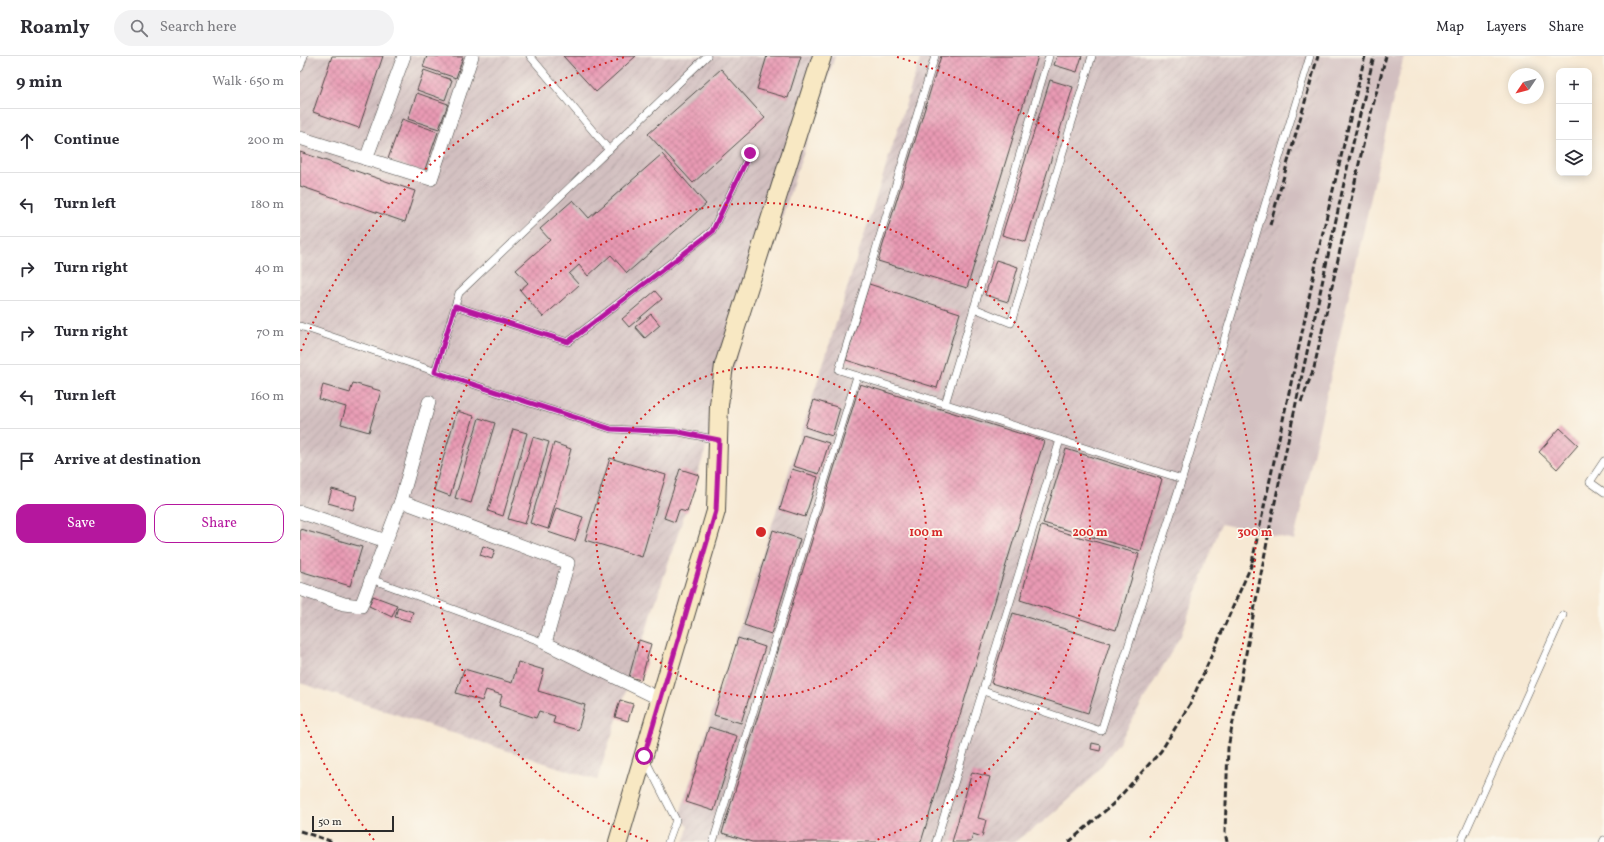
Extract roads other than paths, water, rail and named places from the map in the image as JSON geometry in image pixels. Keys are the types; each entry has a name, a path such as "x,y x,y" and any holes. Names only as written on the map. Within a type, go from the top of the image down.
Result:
{"street":[{"path":"366,159 404,56"},
{"path":"300,138 431,179 472,56"},
{"path":"618,842 716,511 719,405 724,365 822,56"},
{"path":"300,589 344,604 361,606 401,501 429,402"},
{"path":"401,501 568,563 545,643 660,699"},
{"path":"300,512 386,541"}],"lane":[{"path":"300,68 304,56"},
{"path":"530,56 609,150"},
{"path":"435,372 459,293 707,56"},
{"path":"935,56 839,370 1182,479"},
{"path":"945,404 1050,56"},
{"path":"974,308 1011,323 1092,56"},
{"path":"983,691 1101,731 1182,479 1310,56"},
{"path":"455,306 568,342 712,232 750,153"},
{"path":"300,326 435,372 611,429 679,432 719,440"},
{"path":"713,842 857,376"},
{"path":"936,842 1060,440"},
{"path":"1604,461 1590,482 1604,492"},
{"path":"371,579 545,643"},
{"path":"1461,842 1563,616"},
{"path":"644,756 676,820 668,842"}],"railway":[{"path":"1270,225 1318,56"},
{"path":"1252,562 1318,253 1365,56"},
{"path":"1227,842 1225,832 1228,748 1272,516 1349,160 1374,56"},
{"path":"1301,402 1314,368 1366,132 1386,56"},
{"path":"1069,842 1113,804 1161,751 1190,704 1255,557"},
{"path":"300,831 333,842"}]}
